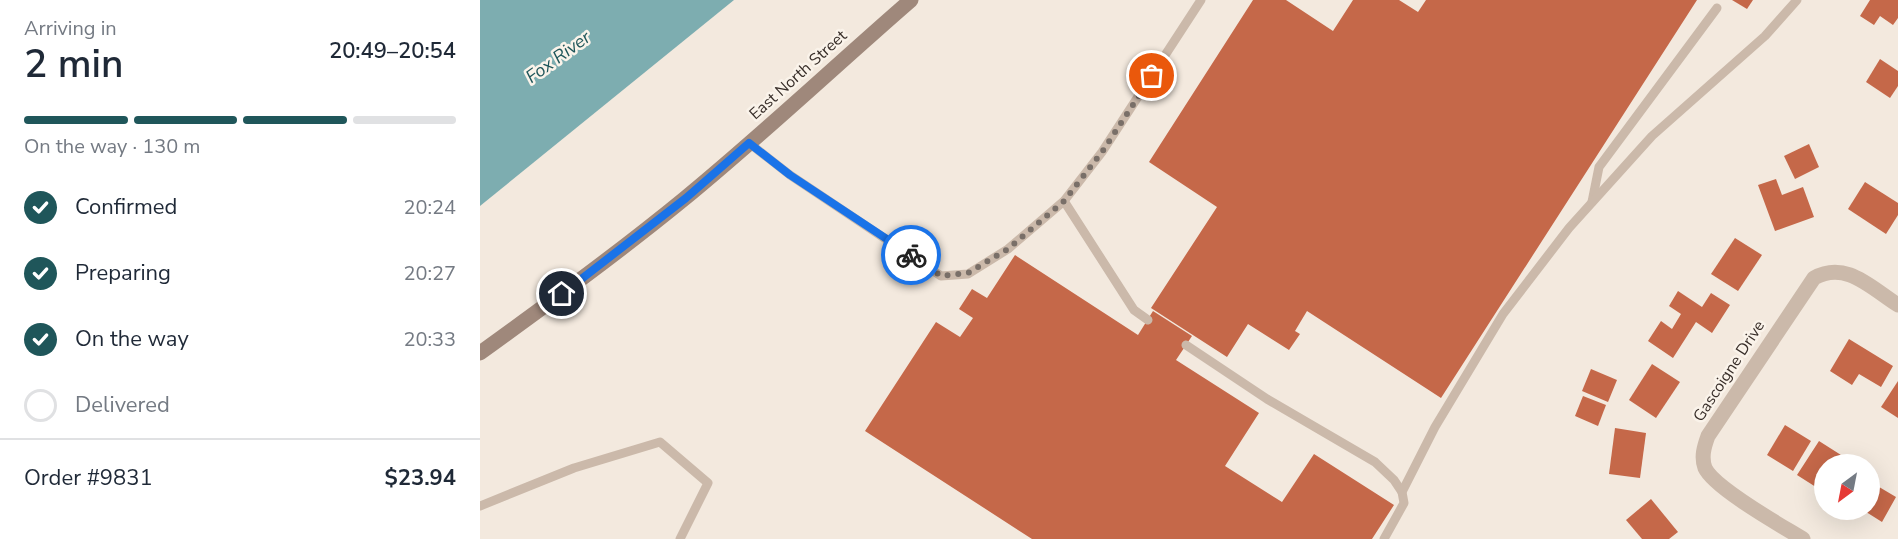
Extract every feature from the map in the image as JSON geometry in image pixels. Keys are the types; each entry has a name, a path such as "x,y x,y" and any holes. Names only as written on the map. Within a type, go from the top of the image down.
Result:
{"main road":[{"name":"East North Street","path":"480,353 578,283 710,177 911,0"}],"street":[{"name":"Gascoigne Drive","path":"1803,539 1723,488 1710,476 1703,459 1703,447 1708,436 1814,278 1825,272 1848,273 1898,305"}],"lane":[{"path":"749,143 790,175 941,276 968,273 1008,249 1064,201 1102,152 1201,0"},
{"path":"1402,492 1435,427 1503,314 1569,228 1652,136 1765,36 1797,0"},
{"path":"1591,204 1599,167 1717,8"},
{"path":"1064,201 1134,310 1148,320"},
{"path":"1186,345 1267,399 1375,462 1394,480 1402,492 1404,503 1384,539"},
{"path":"480,506 574,468 660,442 708,483 680,539"}],"water":[{"name":"Fox River","path":"480,0 734,0 480,206"}],"building":[{"path":"1253,0 1286,0 1333,31 1353,0 1399,0 1418,12 1426,0 1697,0 1441,398 1307,311 1295,331 1300,334 1289,350 1248,324 1227,357 1151,308 1217,207 1149,162"},
{"path":"1732,0 1753,0 1747,9"},
{"path":"1870,0 1898,0 1898,18 1893,25 1880,16 1874,25 1860,16"},
{"path":"1880,59 1898,71 1898,86 1890,98 1866,82"},
{"path":"1809,144 1819,167 1795,179 1784,156"},
{"path":"1776,179 1782,195 1803,187 1814,217 1775,231 1758,185"},
{"path":"1865,182 1898,203 1898,215 1886,234 1848,209"},
{"path":"1735,238 1762,255 1738,291 1711,274"},
{"path":"1015,255 1138,335 1153,311 1192,336 1176,360 1259,413 1225,466 1282,502 1314,454 1394,505 1372,539 1032,539 865,431 936,322 960,337 973,318 959,309 972,289 987,298"},
{"path":"1678,291 1702,307 1711,293 1730,305 1712,333 1696,322 1673,358 1648,341 1661,321 1672,329 1681,314 1669,306"},
{"path":"1849,339 1893,366 1881,387 1859,374 1852,385 1830,371"},
{"path":"1652,364 1680,382 1656,418 1629,400"},
{"path":"1591,369 1617,380 1608,402 1582,391"},
{"path":"1898,381 1898,418 1881,407"},
{"path":"1583,396 1606,405 1598,426 1575,416"},
{"path":"1785,425 1811,441 1793,471 1767,455"},
{"path":"1615,428 1646,433 1640,478 1609,474"},
{"path":"1819,441 1839,454 1814,454 1814,486 1797,475"},
{"path":"1880,488 1896,497 1882,522 1879,520"},
{"path":"1651,499 1678,532 1669,539 1642,539 1626,520"}],"way so far":[{"path":"911,255 941,276 968,273 1008,249 1064,201 1102,152 1152,76"}],"route":[{"path":"562,294 686,198 749,143 790,175 911,255"}]}
